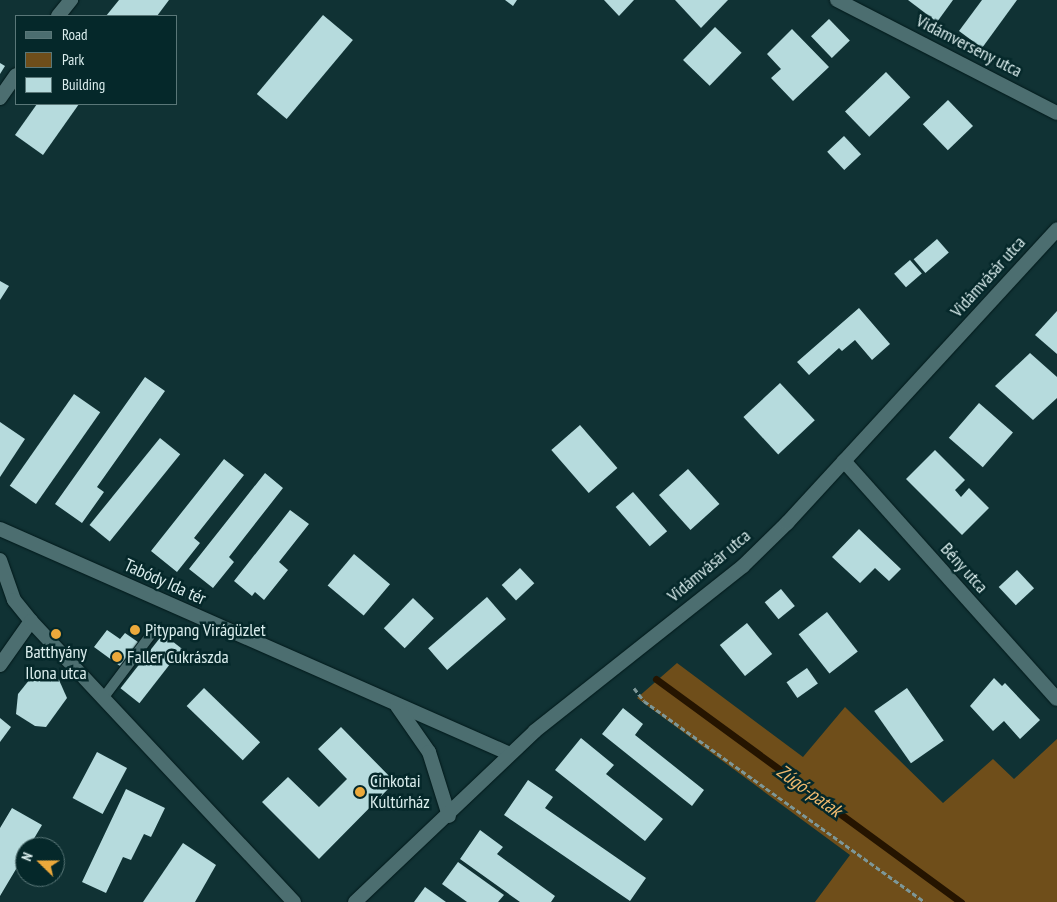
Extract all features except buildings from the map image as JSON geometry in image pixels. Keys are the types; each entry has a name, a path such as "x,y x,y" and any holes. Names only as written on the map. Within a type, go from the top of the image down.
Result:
{"street":[{"path":"59,15 71,0"},
{"name":"Vidámverseny utca","path":"837,0 1057,112"},
{"path":"0,98 15,76"},
{"name":"Vidámvásár utca","path":"355,902 449,816 510,754 612,667 742,566 844,461 1057,229"},
{"name":"Bény utca","path":"844,461 1057,699"},
{"name":"Tabódy Ida tér","path":"0,529 510,754"},
{"path":"0,560 14,600 31,622 104,697 294,902"},
{"path":"0,665 31,622"},
{"path":"396,705 429,752 449,816"}],"lane":[{"path":"104,697 152,633"}],"path":[{"path":"634,688 644,701 925,902"}],"green space":[{"path":"677,663 803,757 845,707 943,803 993,759 1014,779 1057,739 1057,902 815,902 850,855 637,698"}],"waterway":[{"name":"Zúgó-patak","path":"656,679 961,902"}],"place":[{"name":"Pitypang Virágüzlet","path":"135,630"},
{"name":"Batthyány Ilona utca","path":"56,634"},
{"name":"Faller Cukrászda","path":"117,657"},
{"name":"Cinkotai Kultúrház","path":"360,792"}]}
